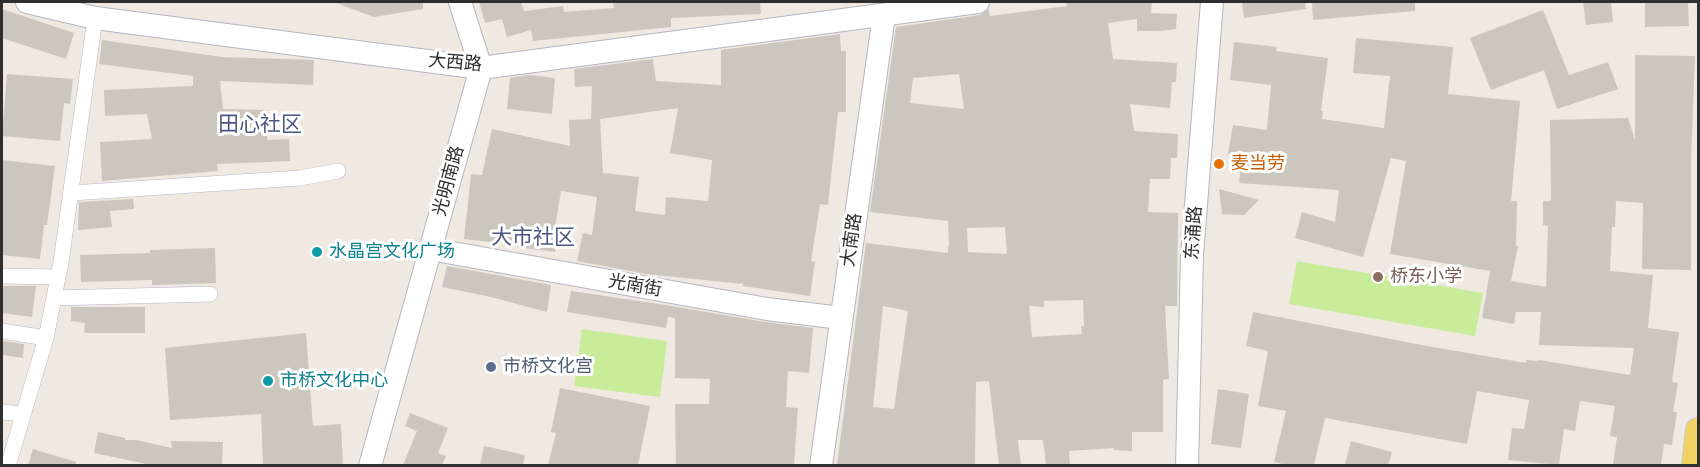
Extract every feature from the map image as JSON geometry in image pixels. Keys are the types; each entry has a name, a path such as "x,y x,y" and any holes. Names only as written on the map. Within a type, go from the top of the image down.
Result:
{"main road":[{"path":"1694,465 1698,430"}],"street":[{"name":"大西路","path":"27,2 95,18 480,68 978,2"},
{"path":"460,2 480,68"},
{"name":"东涌路","path":"1187,465 1192,255 1212,2"},
{"name":"大南路","path":"821,465 884,15"},
{"path":"8,465 46,338 54,298 95,18"},
{"name":"光明南路","path":"370,465 480,68"},
{"path":"70,193 300,178 338,171"},
{"name":"光南街","path":"430,249 767,309 841,318"},
{"path":"2,276 58,277"},
{"path":"54,298 210,294"},
{"path":"2,331 46,338"},
{"path":"2,412 23,414"}],"green space":[{"path":"1297,261 1483,293 1475,336 1289,304"},
{"path":"582,329 667,341 660,397 574,386"}],"building":[{"path":"336,2 423,2 423,9 374,17"},
{"path":"479,2 521,2 524,11 563,6 564,12 614,8 613,3 760,2 761,14 671,18 671,27 533,41 531,30 507,37 502,19 485,23"},
{"path":"1066,2 1152,2 1151,13 1177,14 1176,29 1137,31 1137,19 1108,23 1113,59 1177,63 1176,82 1172,82 1170,108 1130,104 1134,131 1178,134 1177,158 1171,158 1170,179 1150,179 1148,212 1178,213 1177,306 1165,306 1169,379 1163,380 1163,432 1132,432 1132,451 1114,450 1114,448 1069,451 1070,465 1046,465 1043,440 1018,440 1021,465 999,465 989,381 976,382 975,465 837,465 866,243 948,253 949,246 948,221 870,212 896,27 980,15 989,9 990,16 1067,6","holes":["959,74 964,109 910,103 913,78","1005,227 1007,254 968,252 967,228","1083,300 1082,334 1032,337 1029,306 1044,307 1044,301","883,306 908,311 894,409 873,407"]},
{"path":"1242,2 1305,2 1306,9 1244,18"},
{"path":"1312,2 1415,2 1415,11 1313,20"},
{"path":"1583,2 1611,2 1613,22 1586,25"},
{"path":"1645,2 1688,2 1689,26 1645,27"},
{"path":"2,9 74,33 66,59 2,38"},
{"path":"1543,10 1569,75 1608,62 1618,89 1557,109 1544,70 1491,90 1470,38"},
{"path":"840,34 841,51 846,51 846,112 838,112 828,205 820,204 811,261 815,262 810,296 743,286 743,284 646,274 577,261 583,233 592,235 597,197 561,191 555,227 559,228 555,252 464,239 471,174 482,175 492,129 570,146 569,120 591,119 592,86 575,87 574,69 653,59 656,81 721,85 721,50","holes":["678,108 670,153 712,160 708,201 666,197 665,215 635,211 639,177 603,173 600,119"]},
{"path":"1356,38 1453,47 1448,94 1520,101 1511,201 1517,201 1516,246 1518,246 1511,281 1546,287 1548,226 1543,225 1543,201 1551,201 1550,120 1628,118 1635,140 1635,55 1695,56 1691,162 1691,270 1642,269 1643,203 1616,201 1615,227 1612,227 1610,271 1653,275 1648,328 1679,332 1672,382 1678,383 1673,412 1677,412 1672,445 1664,444 1661,465 1613,465 1617,437 1610,436 1615,406 1580,401 1575,431 1564,429 1559,465 1508,460 1512,428 1524,429 1529,400 1477,391 1467,444 1325,418 1314,465 1287,465 1274,462 1286,411 1258,406 1268,351 1246,346 1253,312 1526,363 1526,360 1539,360 1630,375 1634,348 1539,345 1541,312 1516,312 1514,324 1482,318 1490,271 1390,254 1406,161 1391,158 1363,257 1295,238 1302,212 1335,222 1339,190 1239,183 1242,156 1228,154 1233,125 1267,130 1271,85 1230,80 1234,42 1277,47 1276,51 1328,58 1322,119 1384,128 1390,76 1353,73"},
{"path":"102,40 222,57 314,60 313,85 220,81 223,109 267,110 267,140 289,139 290,161 217,164 218,171 102,181 100,142 152,139 147,114 105,116 104,90 193,86 193,76 99,64"},
{"path":"7,74 73,79 70,104 64,103 60,141 2,136"},
{"path":"529,75 555,78 552,114 507,109 510,78"},
{"path":"2,160 55,166 40,259 2,255"},
{"path":"1219,189 1259,200 1244,215 1222,214"},
{"path":"133,199 134,209 110,211 112,227 78,230 79,202"},
{"path":"215,248 216,283 152,285 152,280 81,282 80,255"},
{"path":"447,266 551,285 547,312 442,287"},
{"path":"2,286 36,286 32,317 2,313"},
{"path":"571,291 813,328 809,373 788,371 786,407 798,408 794,465 676,465 675,404 709,404 710,379 675,378 675,318 668,317 666,328 567,312"},
{"path":"71,307 145,307 145,333 84,333 85,323 71,321"},
{"path":"306,333 313,426 341,424 343,465 263,465 261,414 170,420 165,348"},
{"path":"2,341 24,344 23,358 2,355"},
{"path":"560,388 650,406 638,465 548,465 556,433 551,432"},
{"path":"1218,389 1249,394 1241,448 1211,444"},
{"path":"410,413 448,428 438,453 446,456 442,465 403,465 417,431 405,426"},
{"path":"98,432 125,438 125,440 136,440 172,448 171,441 223,442 222,465 151,465 94,453"},
{"path":"1351,441 1392,452 1388,465 1345,465"},
{"path":"484,446 525,455 523,465 480,465"},
{"path":"33,449 76,462 76,465 28,465"}],"place":[{"name":"麦当劳","path":"1219,164"},
{"name":"水晶宫文化广场","path":"317,252"},
{"name":"桥东小学","path":"1378,277"},
{"name":"市桥文化宫","path":"491,367"},
{"name":"市桥文化中心","path":"268,381"}],"district":[{"name":"田心社区","path":"260,125"},
{"name":"大市社区","path":"533,238"}]}
